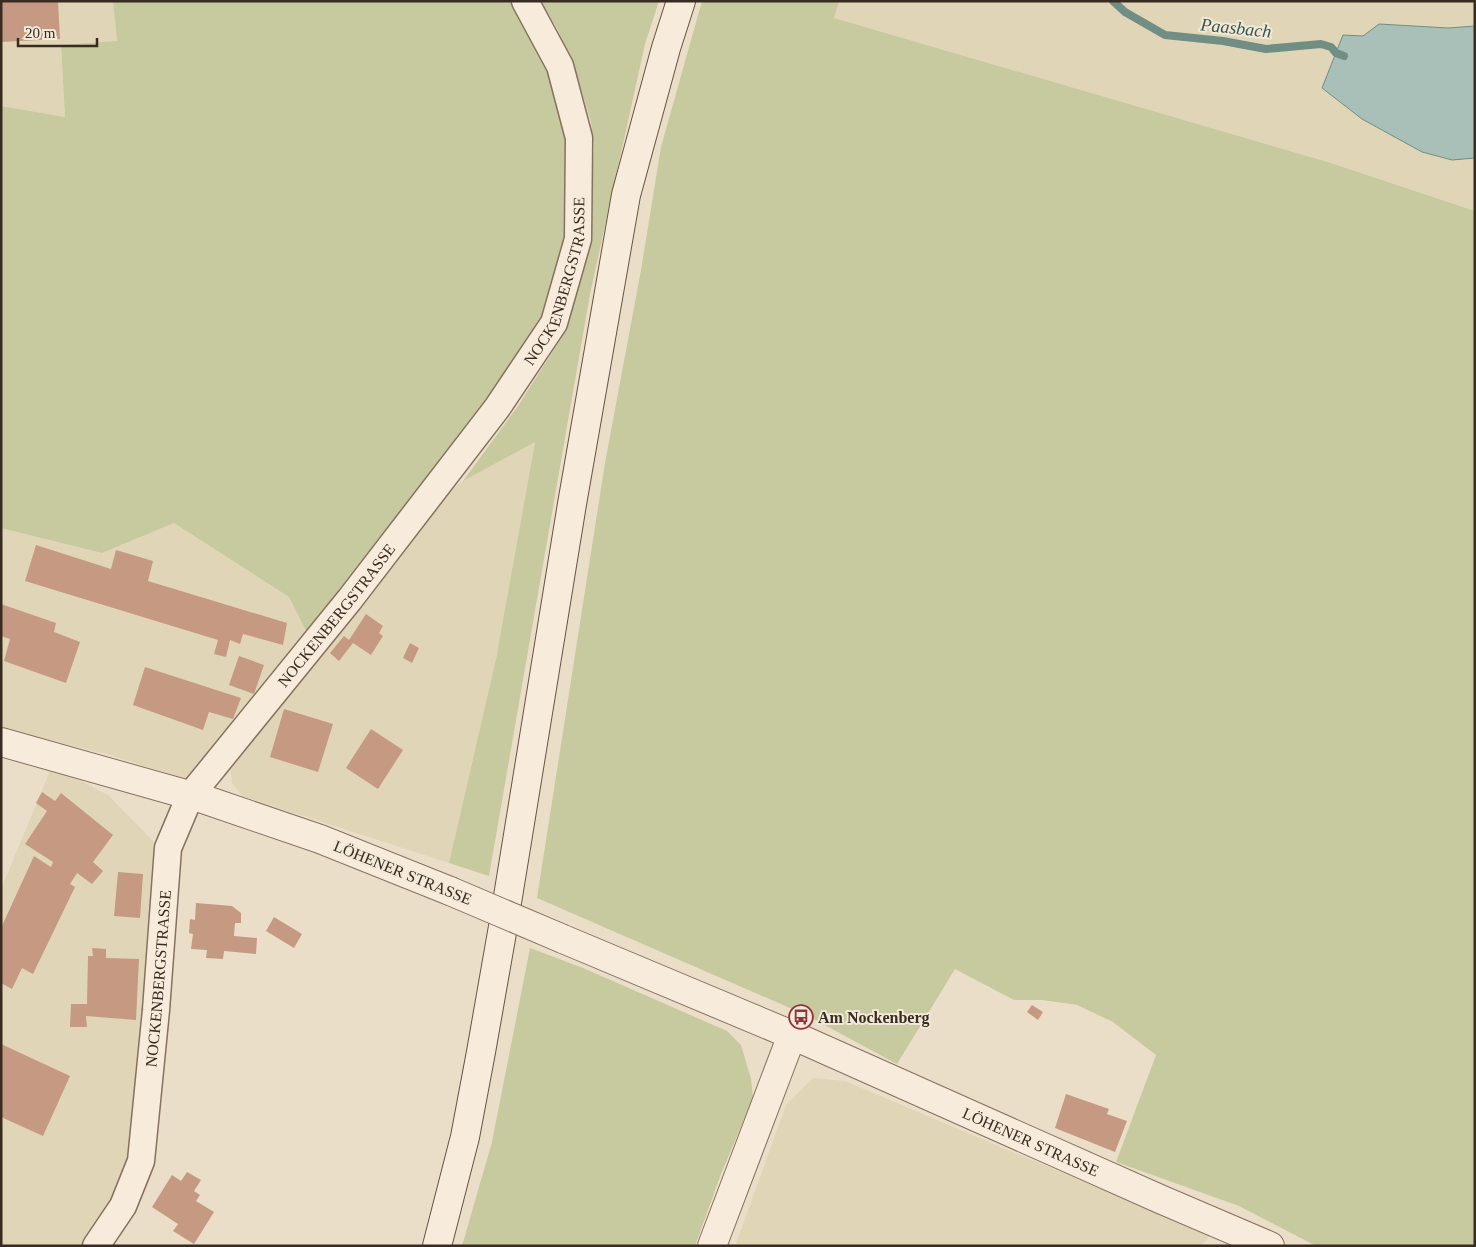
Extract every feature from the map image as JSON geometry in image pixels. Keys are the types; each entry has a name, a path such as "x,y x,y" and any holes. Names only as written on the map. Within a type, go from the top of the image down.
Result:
{"street":[{"name":"NOCKENBERGSTRASSE","path":"96,1246 123,1206 141,1161 156,1010 168,848 190,796 350,599 498,408 554,323 578,239 579,138 560,66 526,1"},
{"path":"437,1246 465,1137 493,987 572,504 626,195 666,48 682,1"},
{"name":"LÖHENER STRASSE","path":"1,742 190,796 320,839 450,891 792,1035 1270,1246"},
{"path":"712,1246 792,1035"}],"shaded area":[{"path":"1,1 113,1 117,41 61,46 65,117 1,106"},
{"path":"839,1 1475,1 1475,211 1331,163 833,18"},
{"path":"535,441 496,659 449,863 242,796 232,783 230,765 448,493 463,481"},
{"path":"174,523 289,597 308,635 252,706 186,779 106,754 1,728 1,528 102,553"},
{"path":"52,766 108,795 154,842 158,876 133,1157 118,1195 85,1246 1,1246 1,889"},
{"path":"813,1078 845,1081 1211,1234 1201,1246 735,1246 786,1105"}],"green space":[{"path":"113,1 519,1 553,69 566,142 569,239 546,321 493,404 308,635 289,597 174,523 102,553 1,528 1,106 65,117 61,45 117,41"},
{"path":"541,1 659,1 645,44 590,294 489,876 449,863 496,659 535,442 463,481 518,406 565,332 581,276 588,227 594,148 591,122 578,79 558,30"},
{"path":"702,1 839,1 834,18 1331,163 1475,211 1475,1246 1316,1246 1239,1206 1116,1162 1156,1055 1113,1022 1077,1005 1042,1000 1014,1000 955,969 897,1064 806,1015 537,898 605,463 641,270 661,147"},
{"path":"530,948 583,968 727,1031 741,1045 751,1079 753,1098 721,1174 695,1246 462,1246 492,1142"}],"water":[{"path":"1379,24 1448,28 1475,26 1475,158 1452,160 1422,152 1362,119 1322,88 1343,35 1363,36"}],"building":[{"path":"1,1 58,1 60,39 1,42"},
{"path":"36,545 111,569 116,550 153,561 148,581 287,623 283,645 243,634 240,644 230,640 226,657 214,654 218,640 25,581"},
{"path":"1,604 56,623 54,632 80,642 66,683 4,661 10,639 1,636"},
{"path":"366,614 383,626 379,633 383,636 371,655 353,643 339,661 330,653 344,636 349,640"},
{"path":"410,643 419,648 412,663 403,658"},
{"path":"239,656 264,665 254,694 229,685"},
{"path":"145,667 241,698 233,719 209,712 203,730 133,705"},
{"path":"284,709 333,724 318,772 270,757"},
{"path":"371,729 403,750 378,789 346,768"},
{"path":"42,792 55,801 61,793 113,835 93,862 103,871 92,884 77,873 70,884 75,887 33,974 22,968 12,989 1,983 1,928 34,856 51,867 53,862 25,844 47,811 36,803"},
{"path":"118,872 143,874 140,918 114,916"},
{"path":"196,903 232,906 241,913 241,923 235,923 234,936 257,938 256,954 224,951 223,959 206,958 207,950 191,949 193,934 189,933 190,919 195,920"},
{"path":"274,917 302,934 294,948 266,931"},
{"path":"92,948 106,949 106,958 139,959 136,1020 86,1016 87,1027 70,1027 71,1004 87,1004 88,956 93,956"},
{"path":"1032,1005 1043,1012 1038,1020 1027,1012"},
{"path":"1,1044 70,1076 43,1136 1,1117"},
{"path":"1066,1094 1109,1109 1107,1114 1127,1121 1115,1152 1055,1128"},
{"path":"187,1172 201,1180 194,1191 200,1195 196,1201 214,1212 194,1244 173,1231 178,1224 152,1207 172,1175 181,1181"}],"waterway":[{"name":"Paasbach","path":"1113,1 1125,12 1165,35 1223,41 1266,49 1321,44 1331,47 1336,53 1344,56"}],"place":[{"name":"Am Nockenberg","path":"801,1017"}]}
